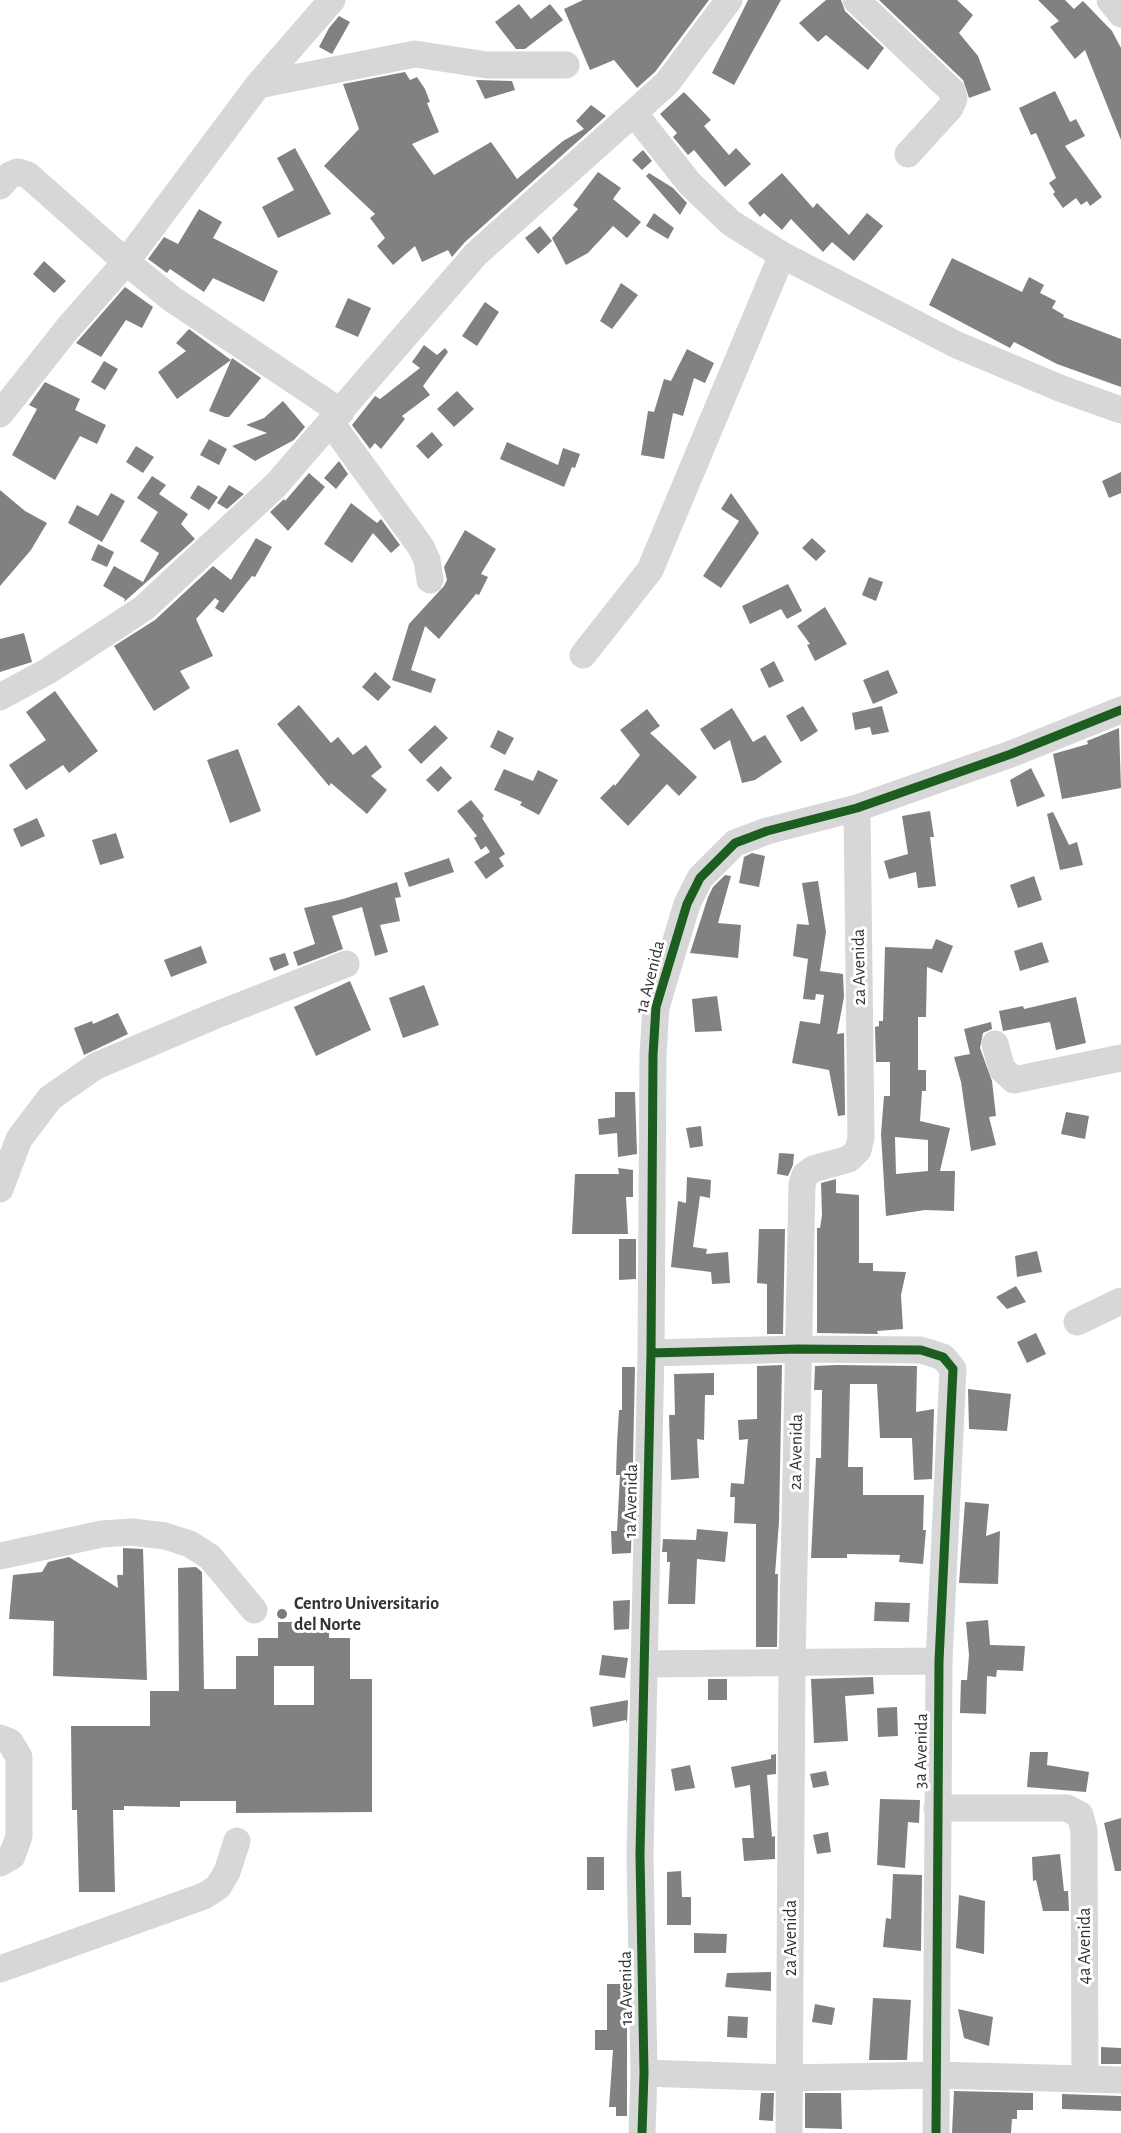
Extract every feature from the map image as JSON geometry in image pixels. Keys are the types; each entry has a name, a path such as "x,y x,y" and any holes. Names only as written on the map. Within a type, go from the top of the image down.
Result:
{"street":[{"path":"0,414 61,337 126,262 258,84 332,0"},
{"path":"0,697 48,671 144,608 276,485 476,254 667,83 729,0"},
{"path":"856,0 952,91 954,99 950,108 908,154"},
{"path":"1110,0 1121,14"},
{"path":"258,84 415,54 487,65 566,65"},
{"path":"634,113 690,184 731,223 782,255 957,345 1062,389 1121,410"},
{"path":"0,186 10,175 18,172 28,175 126,262 172,299 336,417 421,546 427,560 430,580"},
{"path":"583,655 650,570 782,255"},
{"name":"1a Avenida","path":"642,2133 644,2073 640,1855 656,1007 687,904 700,878 735,843 766,831 857,808 1011,754 1121,710"},
{"name":"2a Avenida","path":"789,2133 792,1664 802,1184 805,1175 813,1169 849,1159 858,1150 861,1138 857,808"},
{"path":"0,1190 19,1139 50,1098 96,1066 346,964"},
{"path":"995,1044 1002,1069 1014,1080 1121,1058"},
{"path":"1077,1322 1121,1301"},
{"path":"651,1353 798,1349"},
{"name":"3a Avenida","path":"798,1349 921,1350 943,1357 952,1369 939,1661 936,2133"},
{"path":"0,1556 102,1534 132,1532 165,1536 190,1544 210,1557 254,1610"},
{"path":"644,1664 939,1661"},
{"path":"0,1738 10,1742 19,1757 20,1836 12,1856 0,1863"},
{"name":"4a Avenida","path":"937,1808 1067,1808 1080,1815 1084,1830 1085,2078"},
{"path":"0,1969 204,1896 218,1887 227,1872 237,1841"},
{"path":"644,2073 790,2078 935,2075 1121,2080"}],"building":[{"path":"583,0 709,0 655,72 637,88 614,60 590,70 564,9"},
{"path":"748,0 781,0 734,85 712,73"},
{"path":"826,0 841,0 845,11 884,48 868,70 826,35 818,42 799,23"},
{"path":"879,0 957,0 973,15 959,33 978,56 991,90 969,98 963,80"},
{"path":"1038,0 1065,0 1074,9 1083,1 1112,31 1121,48 1121,140 1085,50 1075,59 1050,27 1059,21"},
{"path":"519,4 531,19 550,4 563,20 525,49 516,49 495,22"},
{"path":"339,16 350,22 332,54 319,47 329,28"},
{"path":"405,72 410,80 417,77 425,89 430,102 427,103 439,132 412,144 434,175 491,142 517,179 563,141 584,129 576,121 591,105 606,116 465,242 452,257 448,250 422,262 415,246 393,265 377,246 385,238 370,218 375,214 324,166 359,129 343,84"},
{"path":"476,80 512,81 515,90 485,99"},
{"path":"1055,91 1070,122 1076,119 1085,136 1065,146 1102,197 1090,206 1087,201 1081,205 1076,198 1063,208 1053,194 1055,192 1049,183 1056,178 1036,133 1031,135 1019,108"},
{"path":"684,92 711,120 704,126 729,155 736,148 751,164 725,187 694,150 688,155 673,137 677,133 660,114"},
{"path":"295,148 331,214 278,238 262,207 294,190 277,158"},
{"path":"643,150 652,161 642,170 632,160"},
{"path":"598,172 621,188 613,199 641,222 627,238 613,226 588,253 566,265 552,238 578,209 573,205"},
{"path":"649,173 673,188 687,203 680,215 646,176"},
{"path":"782,173 813,208 817,203 849,235 867,213 883,226 854,261 832,242 823,252 791,219 782,230 764,213 760,217 748,203"},
{"path":"199,209 222,222 213,238 278,271 264,302 213,278 204,292 170,269 167,273 148,259 164,237 178,244"},
{"path":"654,213 674,228 668,239 646,226"},
{"path":"540,226 552,241 538,254 525,238"},
{"path":"952,258 1022,292 1029,277 1044,285 1040,293 1056,301 1052,308 1064,315 1063,317 1121,339 1121,387 1057,364 1014,342 1010,348 929,305"},
{"path":"44,261 66,281 54,293 33,274"},
{"path":"621,283 638,295 612,329 600,321"},
{"path":"125,287 153,307 142,328 126,320 101,357 76,343"},
{"path":"348,298 371,308 358,337 335,327"},
{"path":"485,302 499,312 477,346 462,336"},
{"path":"189,329 231,360 177,399 158,372 186,351 176,343"},
{"path":"424,345 437,355 445,348 448,352 423,386 430,395 402,416 405,419 381,449 375,443 370,449 352,425 375,396 380,399 420,368 412,362"},
{"path":"687,349 714,363 705,383 694,378 683,416 673,413 664,459 641,455 648,411 654,412 664,379 671,381"},
{"path":"232,358 261,378 229,417 225,417 209,411"},
{"path":"104,361 118,369 105,390 91,382"},
{"path":"45,382 80,399 75,410 106,425 97,444 80,436 55,480 12,455 37,409 29,405"},
{"path":"457,391 474,409 454,427 437,409"},
{"path":"283,401 305,427 294,440 255,461 232,446 267,433 246,425 264,418"},
{"path":"432,432 443,445 428,459 416,446"},
{"path":"209,439 227,449 219,465 200,455"},
{"path":"507,442 558,465 563,448 580,454 564,487 500,459"},
{"path":"136,446 154,457 143,473 126,462"},
{"path":"339,461 348,474 336,489 324,478"},
{"path":"1121,472 1121,493 1109,498 1102,481"},
{"path":"309,473 325,487 288,531 270,512 284,499 285,501"},
{"path":"152,476 166,485 159,494 188,514 181,524 195,539 124,602 125,599 103,586 114,566 143,582 159,553 140,541 158,512 137,498"},
{"path":"198,485 218,497 209,510 190,498"},
{"path":"229,485 244,494 227,509 217,503"},
{"path":"0,490 25,511 47,523 31,550 0,586"},
{"path":"111,493 125,501 102,542 68,523 77,505 98,516"},
{"path":"731,493 759,533 721,588 703,576 739,521 721,509"},
{"path":"351,503 377,523 381,519 400,545 391,553 373,533 352,563 324,544"},
{"path":"465,530 496,549 481,574 488,577 479,595 476,594 439,639 425,626 411,670 436,679 431,693 392,680 409,624 444,586 447,580 444,567"},
{"path":"256,538 272,547 255,577 252,576 223,613 215,608 219,601 215,598 196,619 213,656 180,671 190,688 154,711 114,646 155,620 213,566 231,580"},
{"path":"812,538 826,551 816,561 802,548"},
{"path":"98,544 114,552 107,567 91,560"},
{"path":"869,577 883,582 876,601 862,595"},
{"path":"788,584 802,611 787,619 781,609 750,624 742,606"},
{"path":"825,607 847,644 815,661 807,645 810,644 797,626"},
{"path":"24,633 32,662 0,672 0,639"},
{"path":"774,661 784,681 769,688 760,669"},
{"path":"888,670 898,693 873,704 863,680"},
{"path":"375,672 391,687 378,701 362,687"},
{"path":"55,691 98,751 69,773 63,765 26,790 9,765 46,740 26,712"},
{"path":"299,705 331,743 338,737 353,755 366,745 382,767 371,776 387,790 367,814 331,783 329,786 277,724"},
{"path":"803,706 818,731 801,742 786,716"},
{"path":"882,706 889,732 872,735 870,727 855,730 852,713"},
{"path":"732,708 753,742 765,735 782,762 755,780 742,783 730,740 714,750 700,729"},
{"path":"647,709 660,726 650,733 697,777 679,796 667,784 628,826 600,798 614,784 615,786 640,755 620,730"},
{"path":"435,725 448,738 421,764 408,750"},
{"path":"1119,728 1121,788 1062,799 1053,754 1088,744 1087,741"},
{"path":"498,730 514,738 505,755 490,747"},
{"path":"238,749 261,811 230,823 207,760"},
{"path":"441,766 452,778 438,792 426,780"},
{"path":"1031,768 1045,796 1017,807 1010,780"},
{"path":"504,769 533,781 538,770 558,780 539,815 520,805 522,802 494,790"},
{"path":"471,800 484,816 482,818 505,854 499,858 504,866 486,879 474,862 490,852 486,846 481,850 474,838 477,836 457,811"},
{"path":"930,811 934,837 930,837 936,886 918,888 916,872 889,879 884,861 908,854 902,816"},
{"path":"1053,812 1069,845 1077,842 1083,865 1060,870 1047,814"},
{"path":"37,818 45,836 21,847 13,829"},
{"path":"116,833 124,858 100,865 92,840"},
{"path":"752,853 765,856 759,887 739,883 744,857"},
{"path":"449,858 454,872 409,887 404,873"},
{"path":"725,875 731,876 718,923 741,925 738,958 690,953 708,897 713,887"},
{"path":"1034,876 1042,900 1018,908 1010,885"},
{"path":"818,881 826,932 820,971 843,974 844,997 837,1034 844,1033 845,1115 838,1116 829,1070 792,1063 800,1021 820,1024 824,995 816,994 815,1000 803,999 808,959 793,956 797,924 809,925 802,883"},
{"path":"397,882 401,897 395,898 400,921 380,925 388,952 375,956 362,907 332,916 343,949 298,966 293,952 315,944 304,908 343,899"},
{"path":"936,939 953,946 942,973 927,967 926,1017 918,1017 918,1070 926,1070 926,1091 922,1091 920,1121 950,1128 940,1171 955,1171 954,1211 925,1210 886,1216 881,1134 884,1096 890,1096 890,1062 876,1062 875,1027 879,1026 879,1021 883,1021 885,947 932,949","holes":["895,1137 928,1140 928,1171 896,1174"]},
{"path":"1042,942 1049,962 1020,971 1014,951"},
{"path":"201,946 207,963 171,977 164,960"},
{"path":"285,953 289,965 274,971 269,958"},
{"path":"350,981 371,1030 316,1056 294,1007"},
{"path":"424,985 439,1025 403,1038 389,998"},
{"path":"717,996 722,1031 695,1032 692,999"},
{"path":"1076,997 1086,1043 1056,1050 1050,1022 1003,1031 999,1011 1023,1006 1024,1009"},
{"path":"118,1013 128,1034 84,1055 74,1028 92,1021 93,1024"},
{"path":"991,1022 992,1029 983,1033 980,1048 992,1081 996,1116 989,1117 996,1145 971,1151 961,1082 954,1057 970,1054 964,1029"},
{"path":"615,1092 635,1092 637,1154 618,1157 617,1133 599,1135 598,1119 615,1117"},
{"path":"1066,1112 1089,1116 1085,1139 1061,1134"},
{"path":"701,1126 703,1146 690,1148 686,1128"},
{"path":"779,1153 794,1154 793,1165 788,1176 777,1174"},
{"path":"618,1168 633,1170 633,1197 626,1197 628,1234 572,1234 575,1174 619,1174"},
{"path":"687,1177 711,1180 710,1198 700,1196 693,1247 707,1249 706,1254 728,1252 730,1283 712,1284 711,1272 671,1267 678,1201 686,1203"},
{"path":"836,1179 836,1193 859,1195 859,1263 873,1263 873,1271 906,1272 901,1295 903,1329 877,1331 878,1334 817,1333 817,1228 820,1228 822,1215 821,1183"},
{"path":"759,1229 785,1229 783,1334 767,1334 767,1284 757,1283"},
{"path":"619,1239 636,1239 636,1279 619,1280"},
{"path":"1037,1251 1042,1272 1017,1277 1015,1256"},
{"path":"1016,1286 1026,1302 1007,1309 996,1297"},
{"path":"1036,1333 1046,1354 1027,1363 1017,1342"},
{"path":"782,1365 779,1522 775,1574 778,1574 777,1647 756,1647 756,1524 734,1523 735,1497 730,1497 731,1483 744,1484 748,1439 739,1440 738,1420 757,1419 757,1366"},
{"path":"815,1366 917,1366 916,1412 934,1409 932,1479 914,1480 912,1438 880,1438 877,1384 850,1384 848,1467 863,1467 863,1495 924,1495 923,1530 926,1530 923,1564 899,1562 900,1555 847,1554 847,1558 811,1558 816,1458 821,1458 822,1390 814,1390"},
{"path":"622,1367 635,1367 631,1553 612,1554 611,1531 617,1531 620,1475 616,1475 619,1410 622,1410"},
{"path":"714,1373 714,1395 705,1395 704,1440 697,1439 699,1478 671,1480 669,1415 675,1415 674,1374"},
{"path":"968,1389 1011,1394 1007,1431 969,1429"},
{"path":"965,1502 989,1504 986,1536 1000,1531 998,1584 959,1583"},
{"path":"697,1529 728,1532 725,1562 697,1559 695,1604 668,1604 670,1562 667,1562 667,1552 662,1552 663,1539 696,1540"},
{"path":"123,1548 143,1549 147,1680 53,1676 54,1621 9,1619 13,1575 42,1572 48,1562 69,1557 118,1588 117,1575 123,1575"},
{"path":"196,1567 202,1572 204,1689 236,1689 236,1656 258,1656 258,1638 278,1638 278,1622 329,1622 329,1638 350,1638 350,1679 372,1679 372,1812 236,1813 236,1801 180,1801 180,1807 124,1806 124,1810 113,1810 115,1892 79,1892 77,1810 72,1810 71,1726 150,1726 150,1691 179,1691 178,1568","holes":["274,1666 314,1666 314,1705 274,1705"]},
{"path":"630,1600 629,1629 614,1630 613,1601"},
{"path":"875,1602 910,1603 909,1622 874,1621"},
{"path":"988,1620 990,1645 1025,1646 1023,1671 997,1670 996,1677 987,1676 986,1714 960,1713 961,1680 967,1680 969,1655 966,1622"},
{"path":"602,1655 628,1658 625,1678 599,1675"},
{"path":"873,1677 874,1694 845,1696 848,1741 814,1743 811,1679"},
{"path":"708,1679 727,1679 727,1700 708,1700"},
{"path":"628,1700 627,1723 626,1720 593,1727 590,1707"},
{"path":"897,1707 898,1736 878,1737 877,1708"},
{"path":"1030,1752 1048,1752 1047,1765 1089,1772 1086,1792 1027,1787"},
{"path":"776,1754 776,1774 767,1775 772,1837 775,1836 775,1859 744,1861 742,1838 754,1838 750,1785 735,1788 731,1767 771,1759 771,1755"},
{"path":"690,1765 695,1788 675,1791 671,1769"},
{"path":"826,1771 829,1785 813,1788 810,1774"},
{"path":"880,1799 920,1800 919,1823 908,1822 905,1868 877,1865"},
{"path":"1121,1818 1121,1871 1115,1871 1104,1823"},
{"path":"828,1832 831,1852 817,1854 813,1835"},
{"path":"1060,1854 1064,1891 1068,1891 1069,1911 1043,1911 1036,1880 1033,1881 1032,1857"},
{"path":"587,1857 604,1857 604,1890 587,1890"},
{"path":"681,1871 682,1897 691,1897 691,1925 667,1925 667,1872"},
{"path":"893,1874 922,1875 921,1951 883,1947 886,1918 891,1919"},
{"path":"959,1895 985,1901 984,1954 956,1948"},
{"path":"694,1933 727,1934 726,1953 694,1953"},
{"path":"771,1972 771,1991 725,1987 727,1973"},
{"path":"607,1984 627,1984 627,2116 616,2116 616,2107 609,2107 613,2050 595,2050 595,2030 607,2030"},
{"path":"873,1998 911,2000 907,2060 869,2060"},
{"path":"815,2004 835,2008 832,2025 812,2022"},
{"path":"958,2009 993,2017 989,2046 964,2038"},
{"path":"728,2016 748,2017 747,2038 727,2037"},
{"path":"1101,2047 1121,2048 1121,2064 1101,2064"},
{"path":"954,2091 1033,2093 1033,2110 1017,2110 1017,2119 1012,2119 1011,2133 952,2133"},
{"path":"761,2093 774,2093 773,2121 759,2120"},
{"path":"805,2093 841,2093 842,2129 805,2128"},
{"path":"1062,2094 1121,2096 1121,2111 1062,2109"}],"cycle path":[{"path":"642,2133 644,2073 640,1855 651,1353 653,1055 656,1007 687,904 700,878 735,843 767,831 857,808 1011,754 1121,710"},
{"path":"651,1353 798,1349 921,1350 943,1357 953,1369 939,1661 936,2133"}],"place":[{"name":"Centro Universitario del Norte","path":"282,1614"}]}
